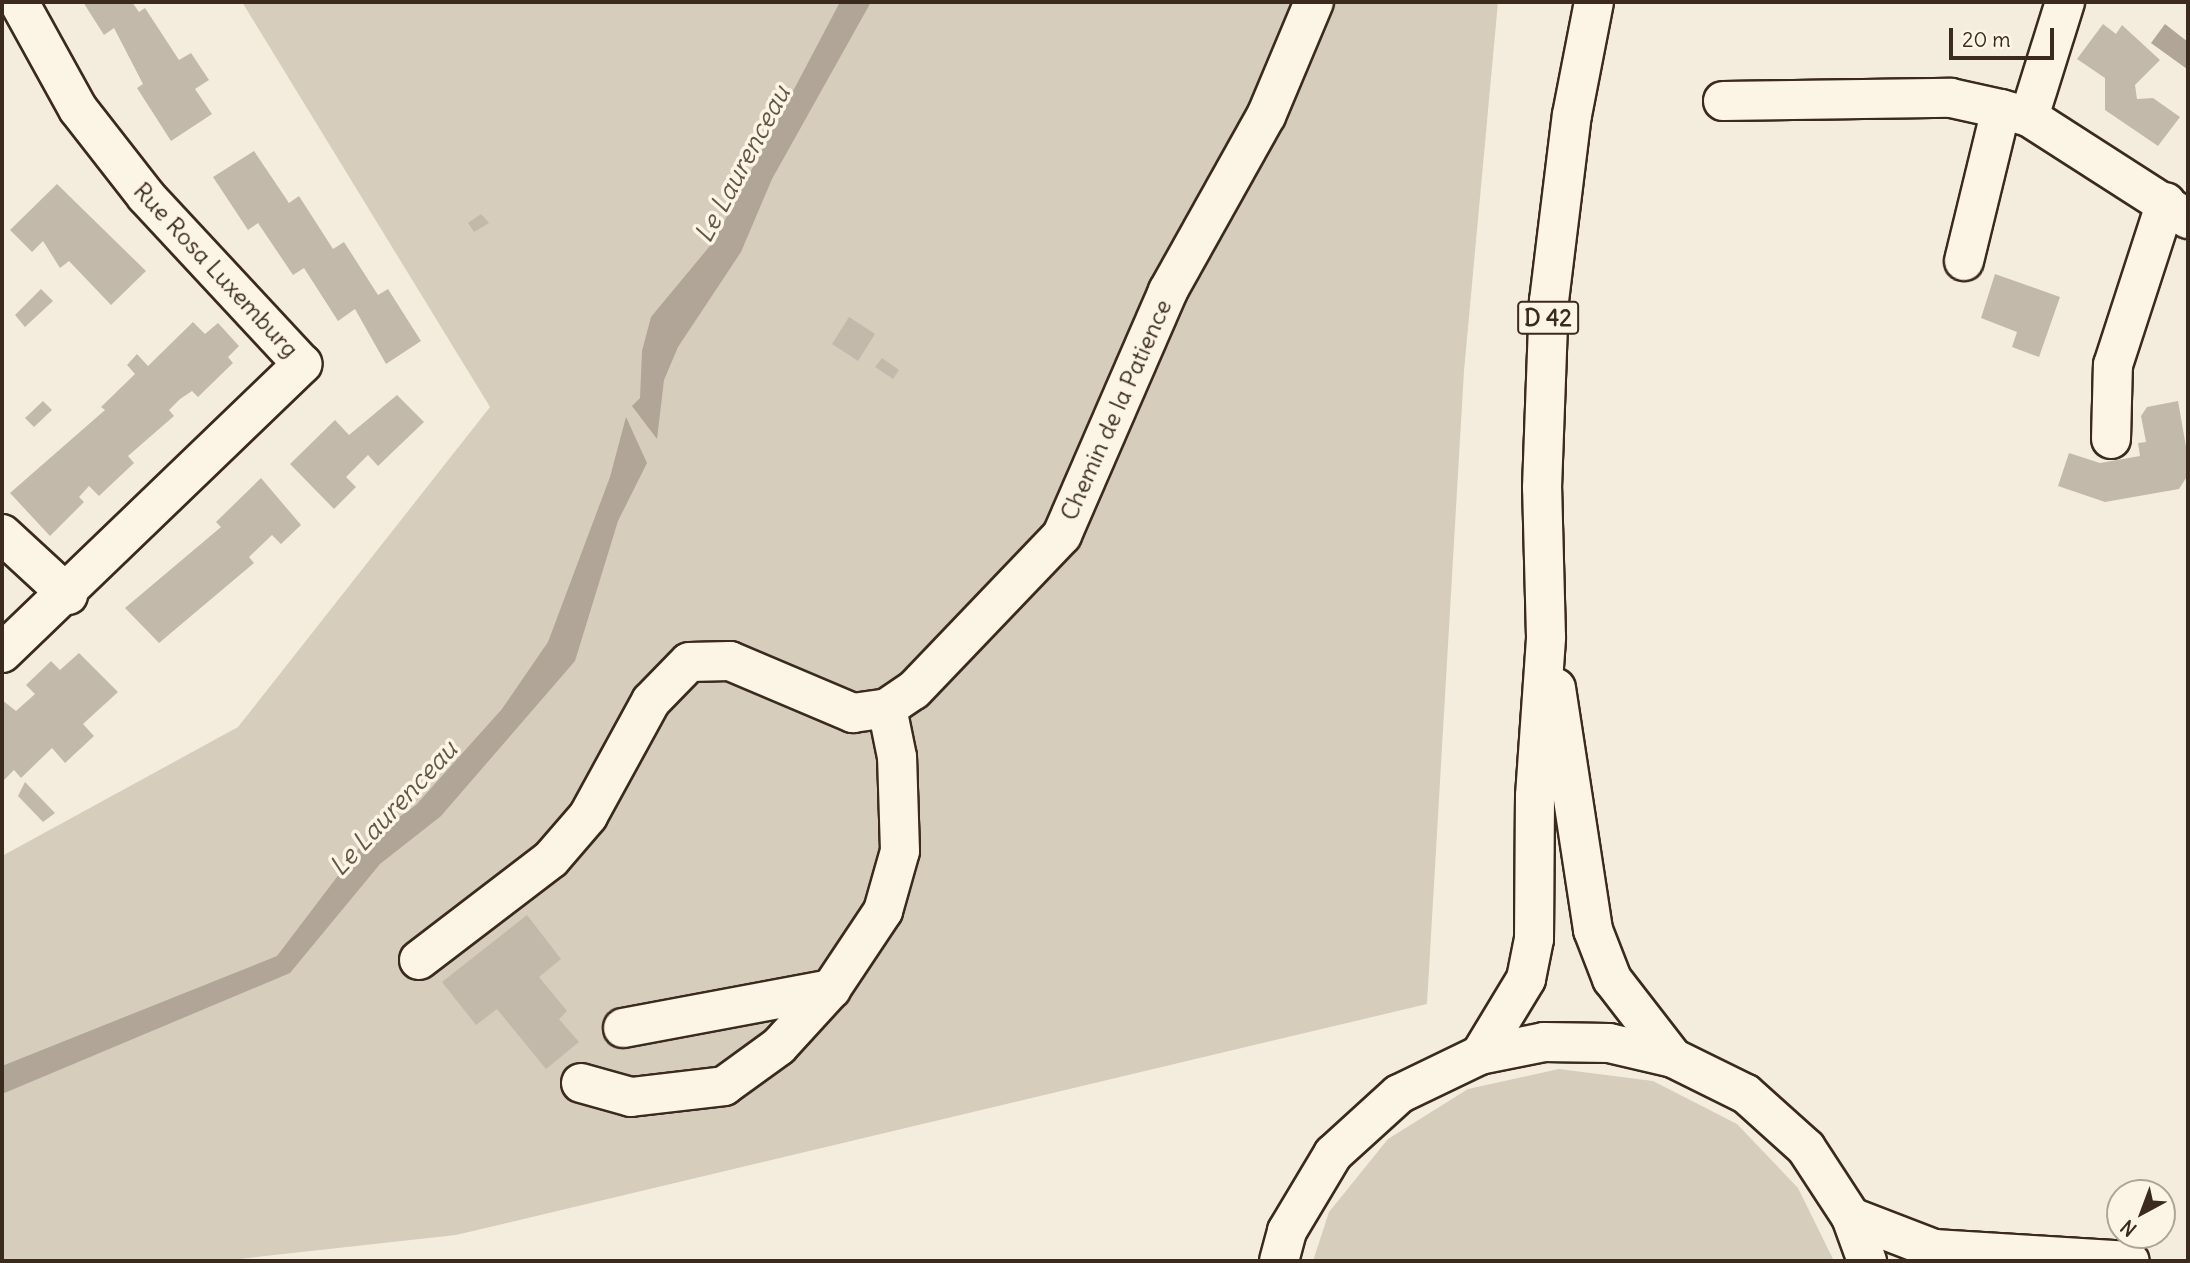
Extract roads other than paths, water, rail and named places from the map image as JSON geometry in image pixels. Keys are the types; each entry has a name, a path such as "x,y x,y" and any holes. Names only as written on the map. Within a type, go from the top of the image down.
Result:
{"street":[{"name":"Rue Rosa Luxemburg","path":"2,653 68,595 302,364 137,185 78,109 19,2"},
{"name":"Chemin de la Patience","path":"419,960 551,859 589,816 651,701 689,662 730,661 853,713 887,708 914,690 1062,535 1168,291 1266,116 1314,2"},
{"name":"D 42","path":"1480,1055 1526,979 1534,939 1535,796 1546,637 1542,488 1549,301 1573,114 1594,2"},
{"path":"1964,261 2015,113 2065,2"},
{"path":"1723,101 1951,98 2015,113 2177,211 2113,365 2111,439"},
{"path":"2,534 68,595"},
{"name":"D 42","path":"1546,637 1574,786 1593,930 1612,979 1673,1058"},
{"path":"581,1083 631,1097 724,1086 779,1046 831,989 883,911 900,851 897,757 887,708"},
{"path":"623,1028 831,989"},
{"path":"1279,1261 1287,1231 1333,1154 1399,1094 1480,1055 1570,1042 1609,1043 1673,1058 1746,1094 1806,1148 1851,1217 1867,1261"},
{"path":"1851,1217 1934,1249 2130,1261"}],"water label":[{"name":"Le Laurenceau","path":"742,164"},
{"name":"Le Laurenceau","path":"393,808"}]}
